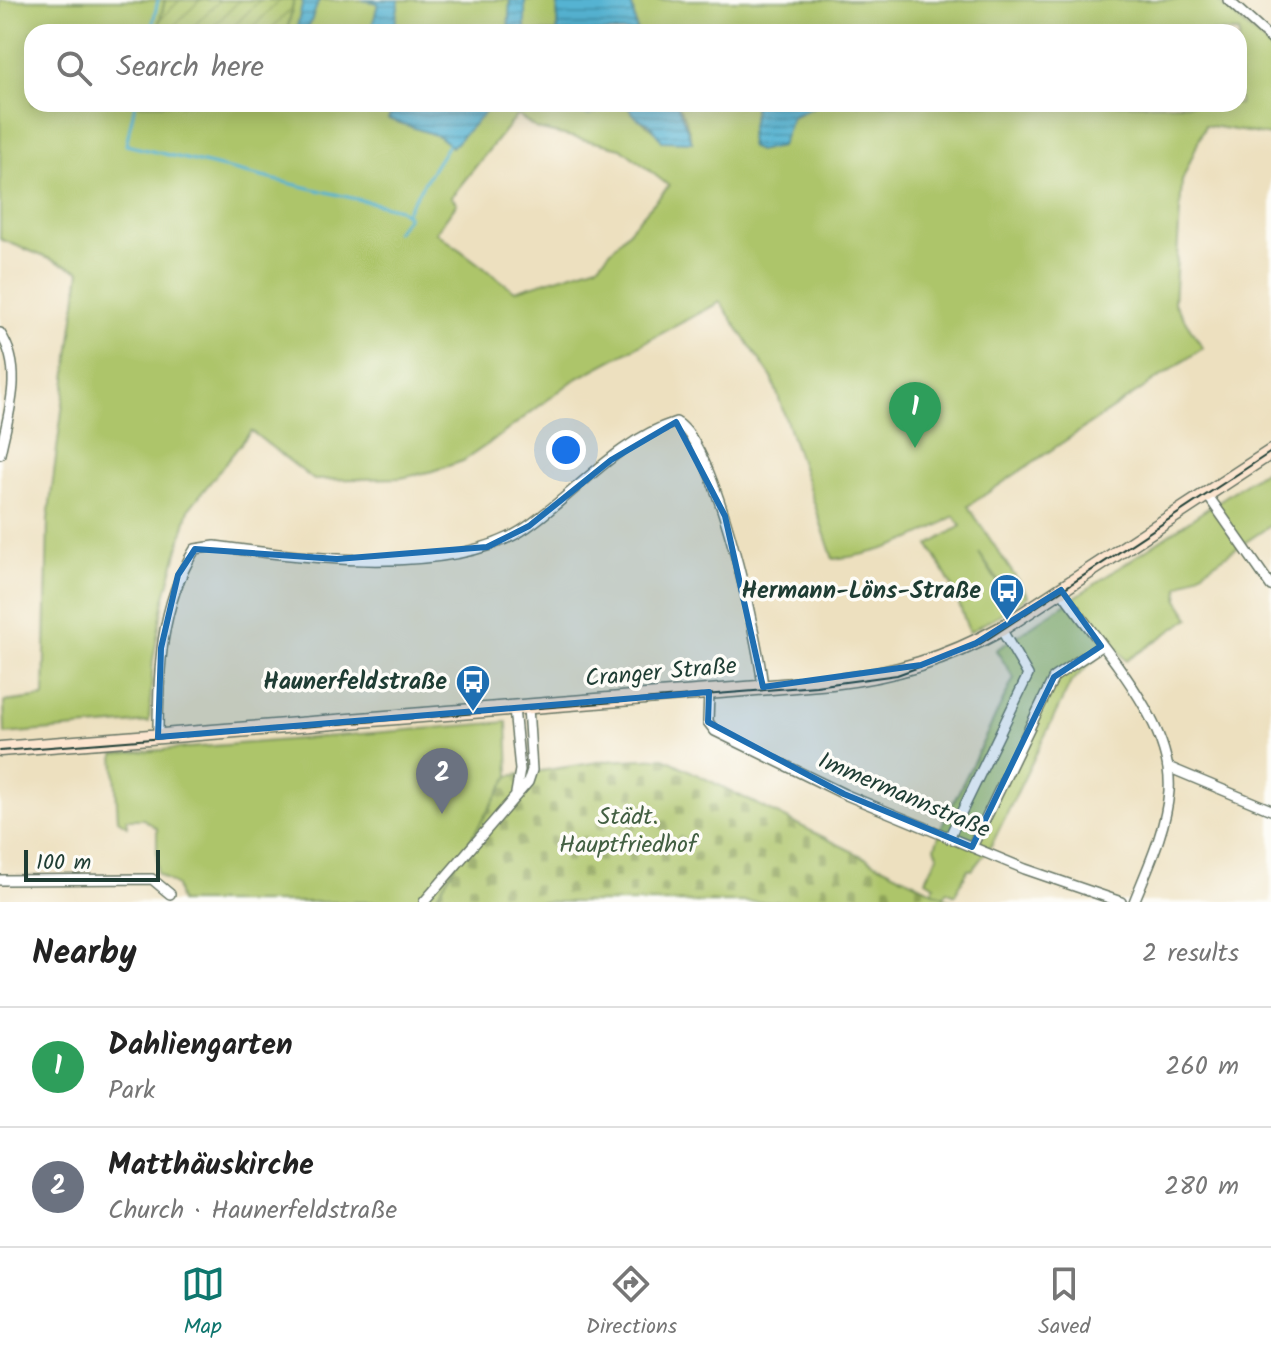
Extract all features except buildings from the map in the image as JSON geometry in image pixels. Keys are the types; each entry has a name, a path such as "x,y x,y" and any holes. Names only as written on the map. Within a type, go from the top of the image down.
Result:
{"main road":[{"name":"Cranger Straße","path":"0,749 709,692 895,672 955,653 1001,629 1269,452"}],"street":[{"path":"1228,0 1271,39"},
{"path":"0,333 12,355 15,372 0,454"},
{"path":"158,737 161,648 178,575 195,549 215,546 337,559 404,558 487,547 529,526 611,460 664,426 676,422 687,433 725,516 748,601 763,687"},
{"path":"1206,493 1271,586"},
{"path":"1061,590 1150,718 1164,745 1168,767 1165,814 1134,902"},
{"path":"949,838 1028,675 1001,629"},
{"path":"972,847 1054,677 1101,646"},
{"name":"Immermannstraße","path":"709,692 708,722 715,731 844,794 972,847 1121,902"},
{"path":"424,902 508,806 519,783 521,708"},
{"path":"1168,767 1271,810"},
{"path":"0,880 152,879 170,894"}],"highlighted area":[{"path":"676,422 725,516 763,687 921,665 976,643 1061,590 1101,646 1054,677 972,847 844,794 708,722 709,692 158,737 161,648 178,575 195,549 337,559 487,547 529,526 611,460"}],"green space":[{"path":"0,0 558,0 557,24 24,24 24,112 633,112 655,130 692,142 682,112 1247,112 1247,27 1271,49 1271,136 1205,125 1182,181 1174,303 1203,348 968,506 1028,596 1015,605 979,553 1013,607 969,632 954,590 929,545 961,526 954,516 896,545 833,559 772,378 720,302 574,380 463,461 433,471 401,478 314,480 251,431 189,509 164,600 153,660 149,722 5,734 4,702 44,697 48,519 80,271 0,239","holes":["517,115 537,129 621,148 669,186 598,265 515,291 436,232 457,203 451,197"]},
{"path":"165,0 294,0 289,24 159,24"},
{"path":"631,0 1217,0 1243,24 636,24"},
{"path":"1271,466 1271,525 1179,587 1178,600 1190,618 1126,661 1113,643 1071,682 992,844 972,870 968,869 955,895 947,891 944,897 932,891 934,885 926,880 938,855 935,847 943,824 1014,678 996,650"},
{"path":"507,722 509,776 433,902 180,902 176,886 157,873 157,828 143,819 127,819 127,826 118,820 114,754"},
{"name":"Städt. Hauptfriedhof","path":"664,758 954,902 433,902 509,776 605,761"}],"water":[{"path":"303,0 319,0 310,24 298,24"},
{"path":"362,0 399,0 395,24 373,24 378,3"},
{"path":"510,0 525,0 525,24 508,24"},
{"path":"558,0 631,0 636,24 557,24"},
{"path":"392,112 485,112 452,147 438,136 388,119"},
{"path":"632,112 680,112 692,142 662,141 650,124"},
{"path":"754,112 802,112 792,117 781,146 758,151 751,148 749,138"}],"waterway":[{"path":"153,24 158,0"},
{"path":"133,112 126,145 399,209 408,216 396,232"},
{"path":"405,213 448,145"}],"tram line":[{"path":"0,751 816,686 897,675 977,646 1271,452"}],"place":[{"name":"Dahliengarten","path":"915,448"},
{"name":"Hermann-Löns-Straße","path":"1007,622"},
{"name":"Haunerfeldstraße","path":"473,713"},
{"name":"Matthäuskirche","path":"442,814"}]}
